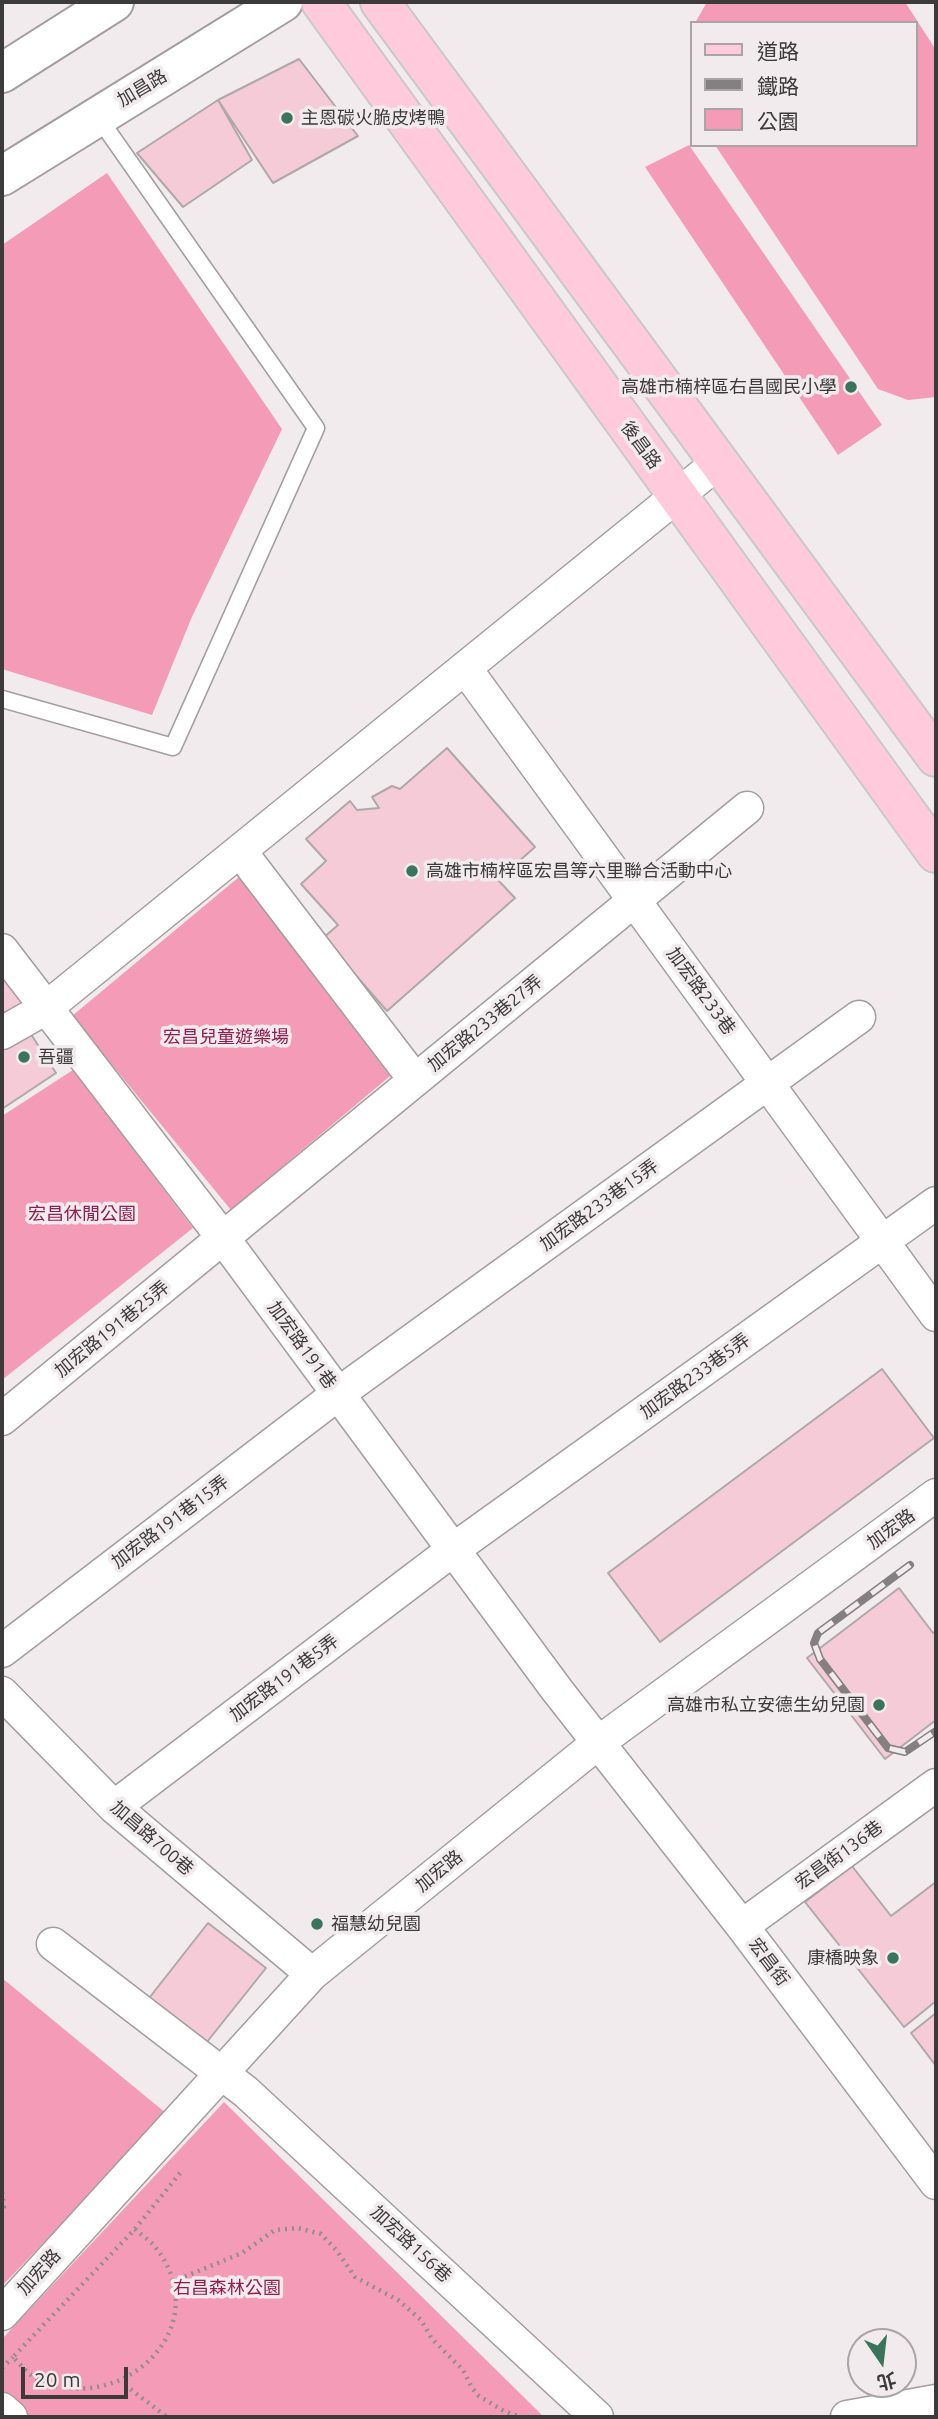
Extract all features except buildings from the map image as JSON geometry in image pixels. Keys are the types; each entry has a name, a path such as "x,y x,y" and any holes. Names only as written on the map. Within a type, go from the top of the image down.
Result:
{"main road":[{"name":"後昌路","path":"321,2 936,853"},
{"path":"380,2 936,757"}],"street":[{"path":"2,73 114,2"},
{"name":"加昌路","path":"2,176 283,2"},
{"path":"2,1033 46,1008 720,461"},
{"name":"加宏路233巷","path":"465,668 936,1315"},
{"name":"加宏路233巷27弄","path":"223,1238 747,808"},
{"path":"240,851 415,1080"},
{"name":"加宏路191巷","path":"2,950 223,1238 557,1690 599,1742"},
{"name":"加宏路233巷15弄","path":"338,1394 859,1017"},
{"name":"加宏路233巷5弄","path":"454,1549 936,1203"},
{"name":"加宏路191巷25弄","path":"2,1419 223,1238"},
{"name":"加宏路191巷15弄","path":"2,1651 338,1394"},
{"name":"加宏路","path":"2,2314 312,1974 599,1742 936,1495"},
{"name":"加宏路191巷5弄","path":"114,1807 454,1549"},
{"name":"加昌路700巷","path":"2,1693 114,1807 312,1974"},
{"name":"宏昌街","path":"599,1742 934,2175"},
{"name":"宏昌街136巷","path":"742,1926 936,1785"},
{"name":"加宏路156巷","path":"53,1944 246,2092 597,2417"},
{"path":"847,2417 936,2401"},
{"path":"2,2409 11,2417"}],"lane":[{"path":"2,699 173,747 316,428 97,116"}],"path":[{"path":"2,2192 2,2211"},
{"path":"172,2282 242,2253 275,2230 299,2228 321,2234 355,2277 398,2300 421,2320 432,2339 463,2370 479,2396 520,2417"},
{"path":"2,2368 135,2229 155,2247 169,2270 172,2282 175,2296 174,2323 164,2348 147,2369 125,2385 95,2393 64,2391 36,2379 13,2357"},
{"path":"125,2385 167,2417"}],"green space":[{"path":"707,2 905,2 936,50 936,397 908,400 878,389 716,147 917,147 917,21 696,21"},
{"path":"689,145 882,425 838,455 645,167"},
{"path":"107,173 282,429 191,619 152,715 2,669 2,245"},
{"name":"宏昌兒童遊樂場","path":"239,877 390,1076 231,1210 72,1016"},
{"name":"宏昌休閒公園","path":"73,1070 193,1228 2,1380 2,1116"},
{"path":"2,1978 167,2114 2,2286"},
{"name":"右昌森林公園","path":"224,2102 544,2417 17,2417 2,2404 2,2339"}],"railway":[{"path":"910,1565 818,1633 814,1643 820,1659 888,1748 905,1752 936,1731"}],"place":[{"name":"主恩碳火脆皮烤鴨","path":"287,118"},
{"name":"高雄市楠梓區右昌國民小學","path":"851,387"},
{"name":"高雄市楠梓區宏昌等六里聯合活動中心","path":"412,871"},
{"name":"吾疆","path":"24,1057"},
{"name":"高雄市私立安德生幼兒園","path":"879,1705"},
{"name":"福慧幼兒園","path":"317,1924"},
{"name":"康橋映象","path":"893,1958"}]}
